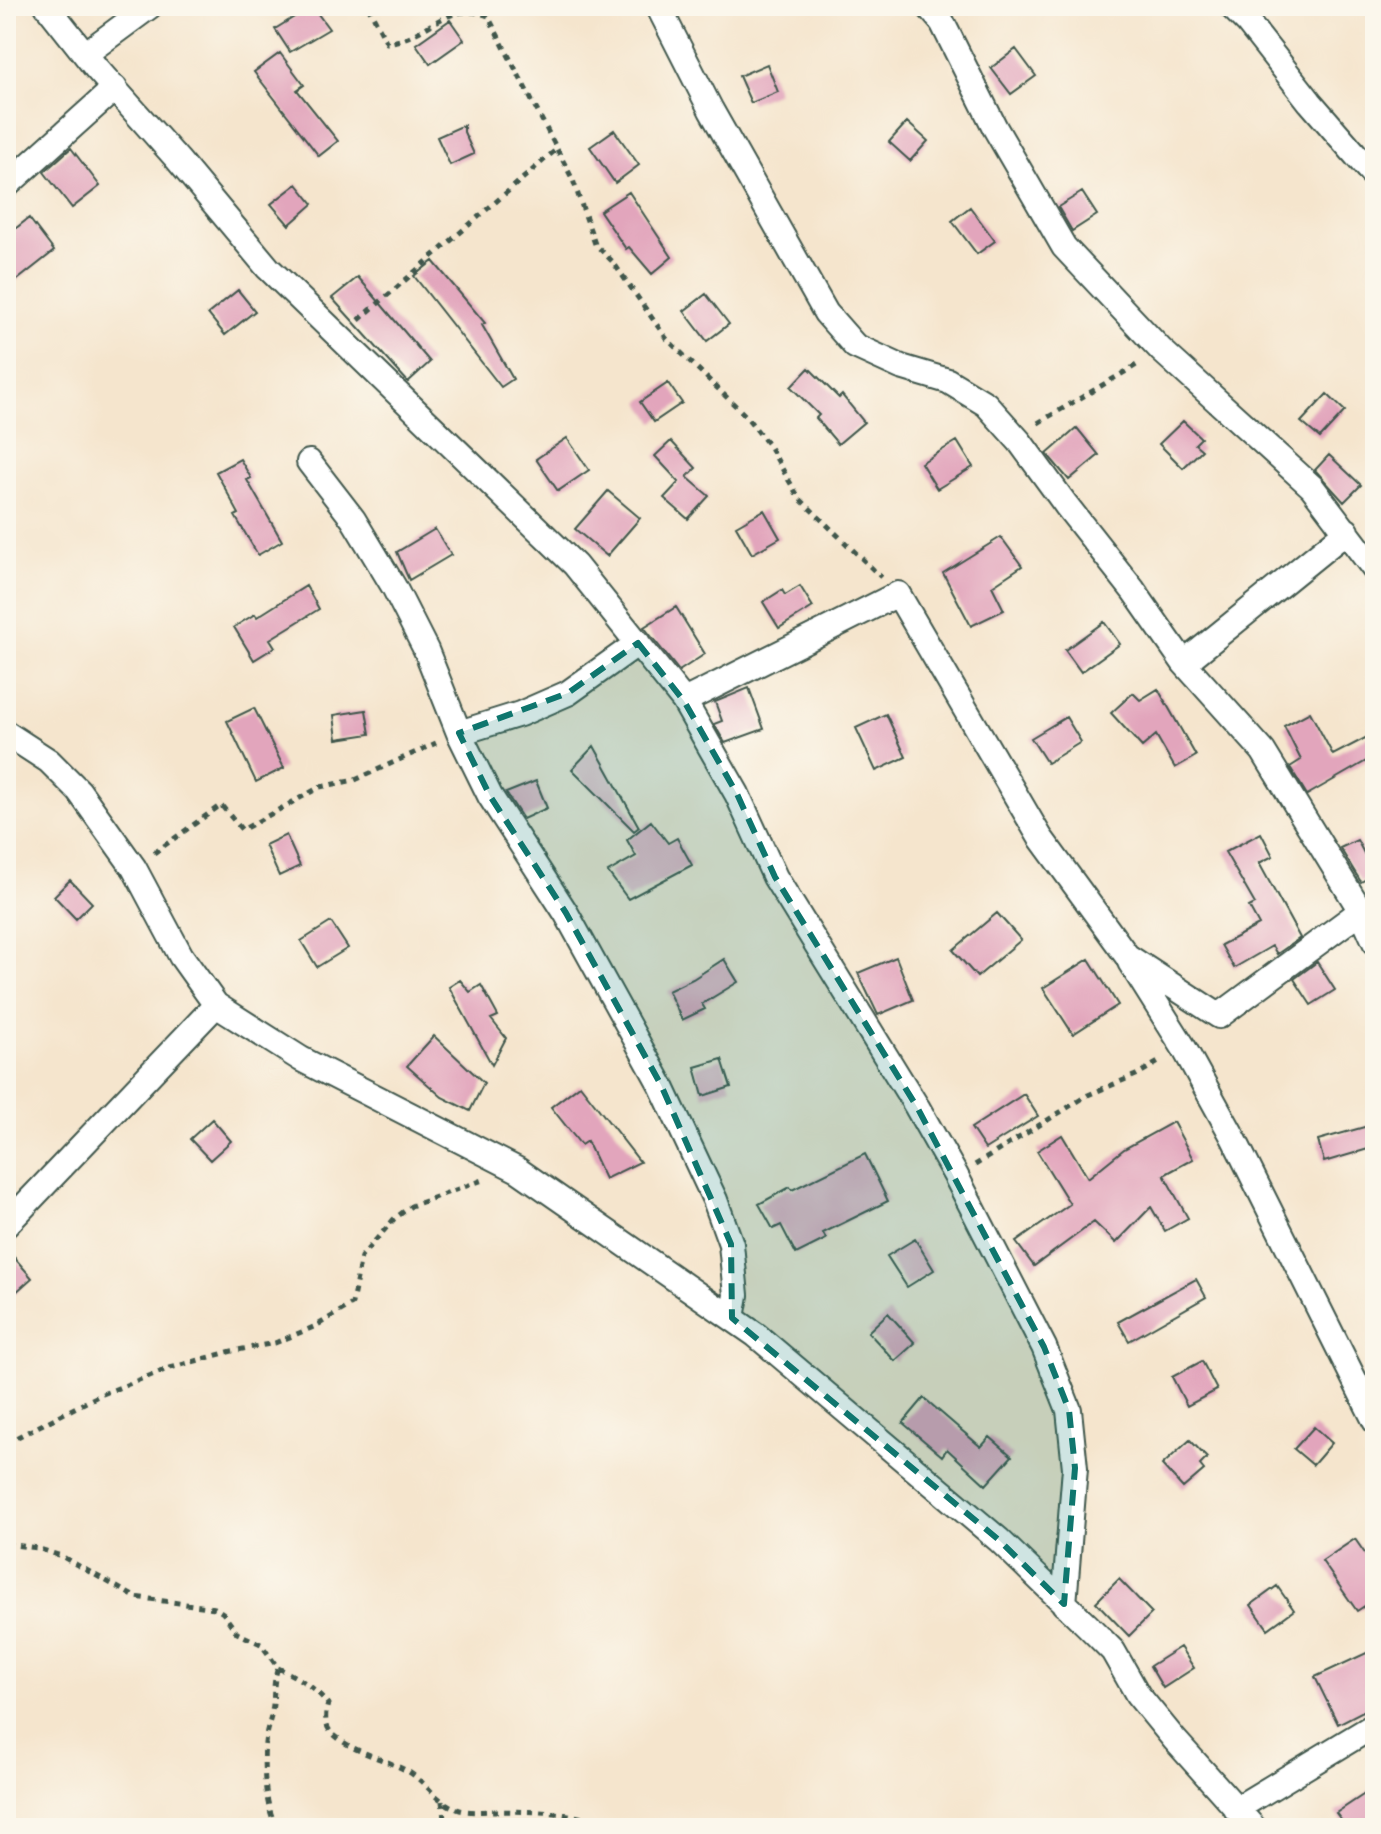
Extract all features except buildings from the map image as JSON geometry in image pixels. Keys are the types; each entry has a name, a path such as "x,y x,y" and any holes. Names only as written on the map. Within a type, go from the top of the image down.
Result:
{"street":[{"path":"47,6 268,268 575,565 684,701 737,794 775,877 956,1176 1044,1347 1069,1410 1075,1468 1064,1604"},
{"path":"85,54 150,6"},
{"path":"658,6 711,110 826,313 855,346 901,367 948,381 986,404 1020,442 1133,590 1184,663 1263,751 1361,911 1375,942"},
{"path":"928,6 942,22 995,128 1064,247 1161,350 1312,487 1375,570"},
{"path":"1231,6 1375,177"},
{"path":"6,186 115,88"},
{"path":"309,462 353,519 394,587 426,650 459,733 490,796 542,874 615,997 661,1085 708,1185 731,1244 736,1295 732,1318"},
{"path":"1184,663 1347,531"},
{"path":"684,701 898,594 1040,837 1127,956 1184,1048 1233,1137 1375,1421"},
{"path":"459,733 520,714 568,693 638,643"},
{"path":"6,733 49,761 79,791 134,868 181,956 216,1005 301,1059 518,1170 776,1351 999,1540 1113,1651 1138,1695 1254,1828"},
{"path":"1127,956 1219,1016 1361,911"},
{"path":"6,1225 216,1005"},
{"path":"1236,1809 1375,1725"}],"path":[{"path":"368,6 387,43 401,41 457,9 473,8 488,16 558,148 573,180 595,244 613,262 666,338 745,415 768,444 799,498 898,594"},
{"path":"338,339 400,281 558,148"},
{"path":"1020,442 1033,427 1161,350"},
{"path":"134,868 221,805 242,830 320,787 355,780 459,733"},
{"path":"956,1176 1088,1095 1136,1075 1184,1048"},
{"path":"6,1443 100,1395 170,1368 275,1343 316,1326 352,1304 361,1257 394,1219 424,1201 518,1170"},
{"path":"6,1544 37,1548 61,1556 135,1597 215,1608 223,1613 237,1633 261,1644 278,1668 300,1678 321,1695 328,1704 327,1726 331,1732 356,1750 409,1772 430,1794 461,1810 564,1813 586,1817 610,1828"},
{"path":"278,1668 272,1681 274,1701 266,1735 264,1771 268,1805 278,1828"},
{"path":"442,1800 445,1828"},
{"path":"6,1817 17,1828"}],"highlighted area":[{"path":"638,643 684,701 737,794 775,877 917,1107 1044,1347 1069,1410 1075,1468 1064,1604 999,1540 732,1318 731,1244 661,1085 566,913 490,796 459,733 568,693"}]}
